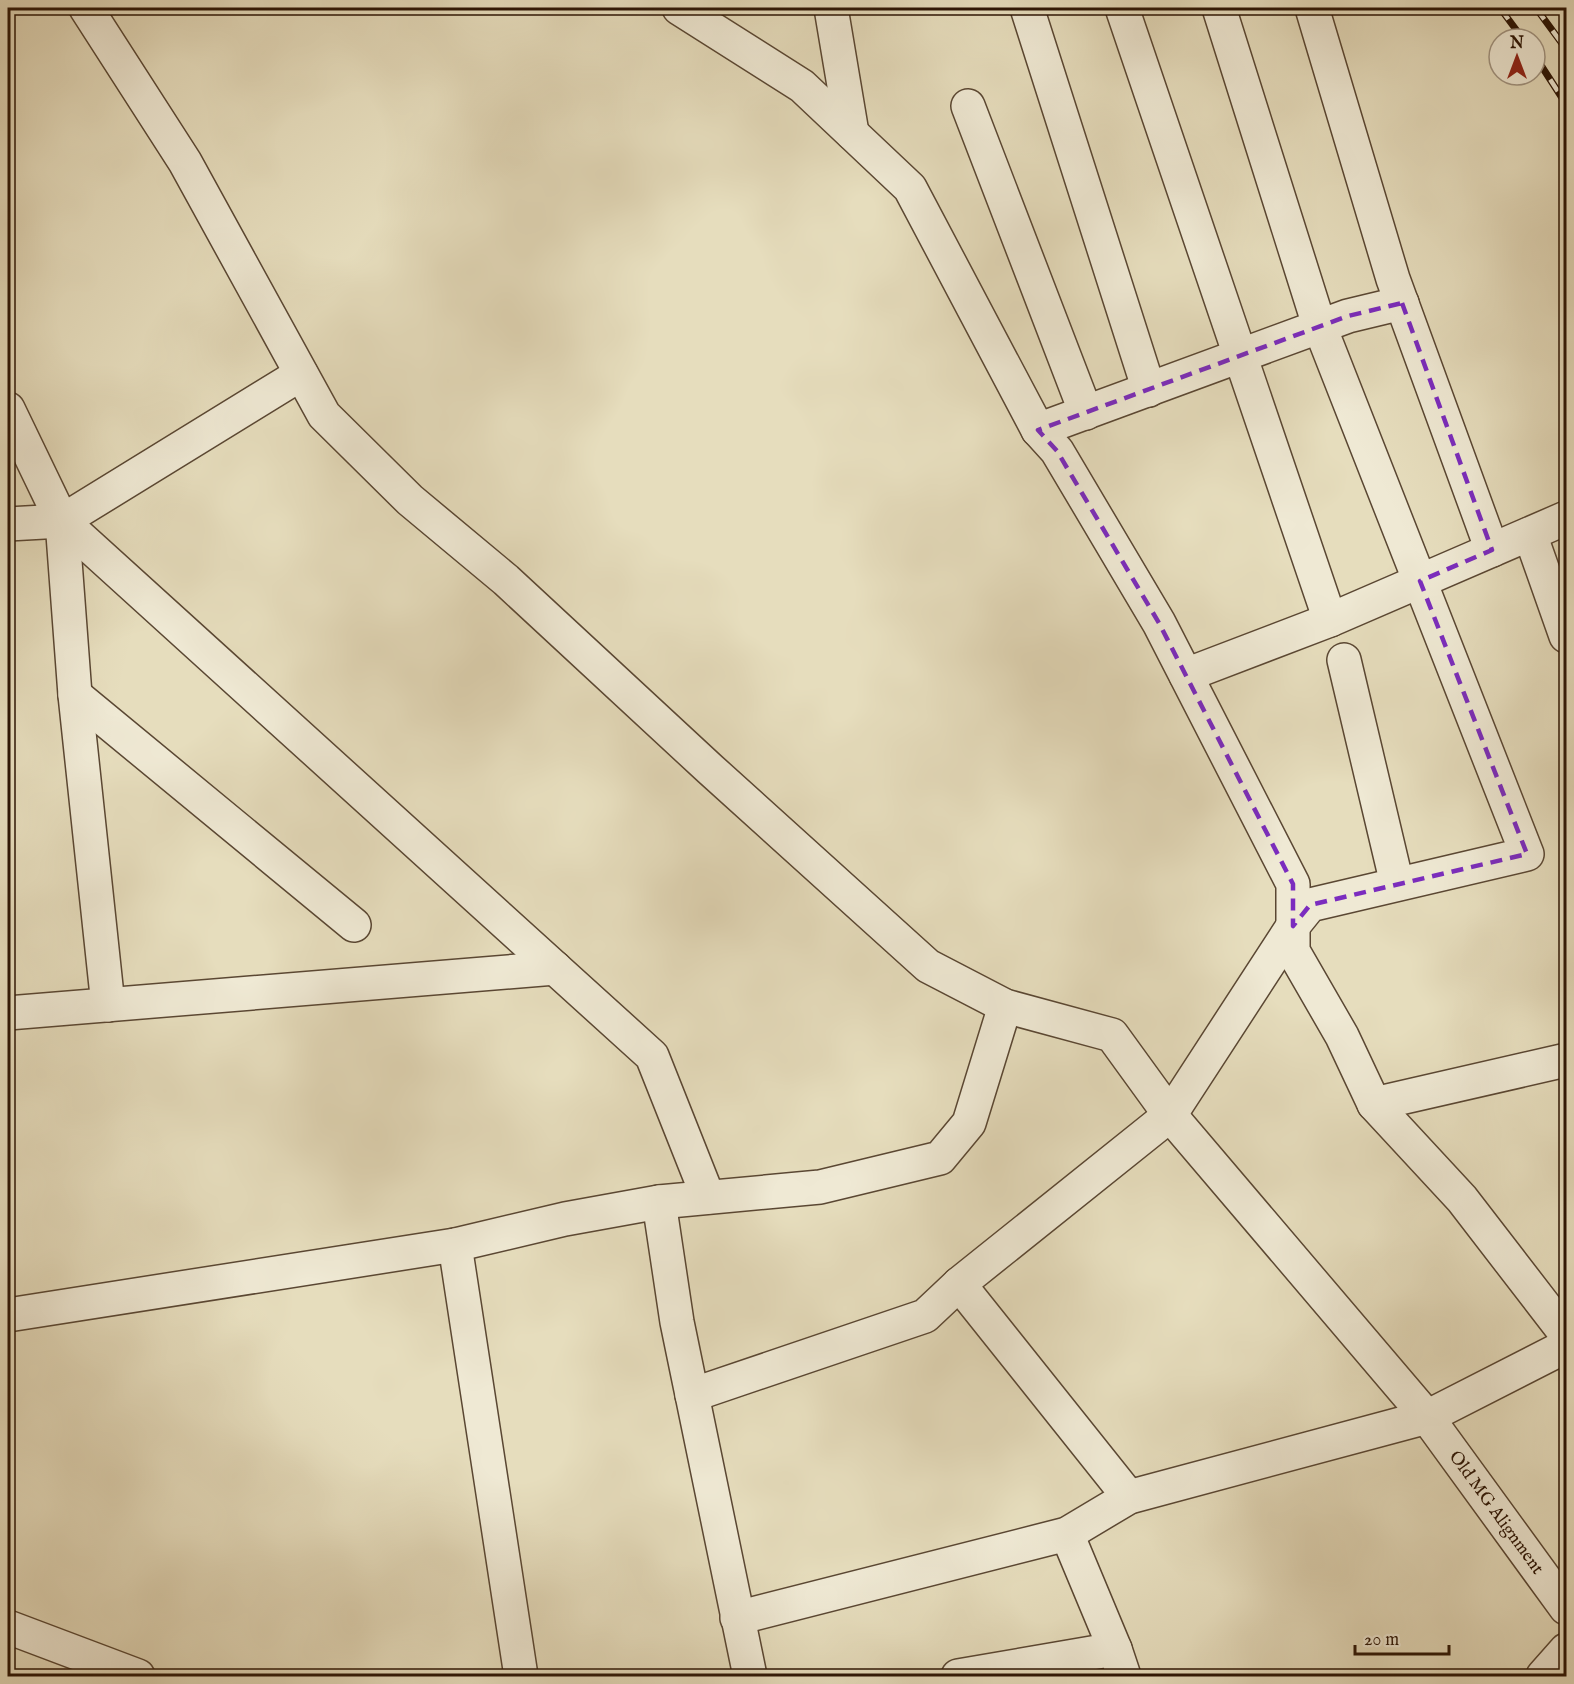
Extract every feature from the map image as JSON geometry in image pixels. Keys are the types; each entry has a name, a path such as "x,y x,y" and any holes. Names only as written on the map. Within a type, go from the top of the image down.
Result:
{"street":[{"name":"Old MG Alignment","path":"86,8 185,162 324,415 410,500 506,580 928,966 1005,1006 1112,1035 1170,1115 1427,1417 1566,1608"},
{"path":"680,8 802,86 909,188 1038,430 1057,451 1159,623 1293,884 1293,951 1342,1036 1374,1104 1462,1199 1566,1334"},
{"path":"831,8 852,133"},
{"path":"1028,8 1149,390"},
{"path":"1122,8 1330,620"},
{"path":"692,1395 925,1316 959,1284 1170,1115 1293,926 1310,905 1527,854 1320,327 1219,8"},
{"path":"1312,8 1402,303 1492,550"},
{"path":"968,106 1086,413"},
{"path":"1038,430 1320,327 1402,303"},
{"path":"8,524 62,521 302,374"},
{"path":"8,409 62,521 75,695 108,1005"},
{"path":"1186,675 1330,620 1566,518"},
{"path":"62,521 652,1056 708,1197"},
{"path":"1530,534 1566,636"},
{"path":"1344,660 1397,885"},
{"path":"75,695 354,925"},
{"path":"8,1013 555,968"},
{"path":"8,1315 455,1245 565,1219 659,1202 820,1187 940,1158 969,1123 1005,1006"},
{"path":"1374,1104 1566,1060"},
{"path":"659,1202 677,1322 750,1677"},
{"path":"455,1245 521,1677"},
{"path":"959,1284 1129,1497"},
{"path":"737,1618 1067,1534 1129,1497 1427,1417 1566,1346"},
{"path":"958,1677 1119,1663 1067,1534"},
{"path":"8,1627 138,1677"},
{"path":"1544,1677 1566,1650"}],"highlighted area":[{"path":"1402,303 1492,550 1420,581 1527,854 1310,905 1293,926 1293,884 1159,623 1057,451 1038,430 1348,316"}],"railway":[{"path":"1500,8 1514,27"},
{"path":"1536,8 1566,49"},
{"path":"1547,75 1566,104"}]}
